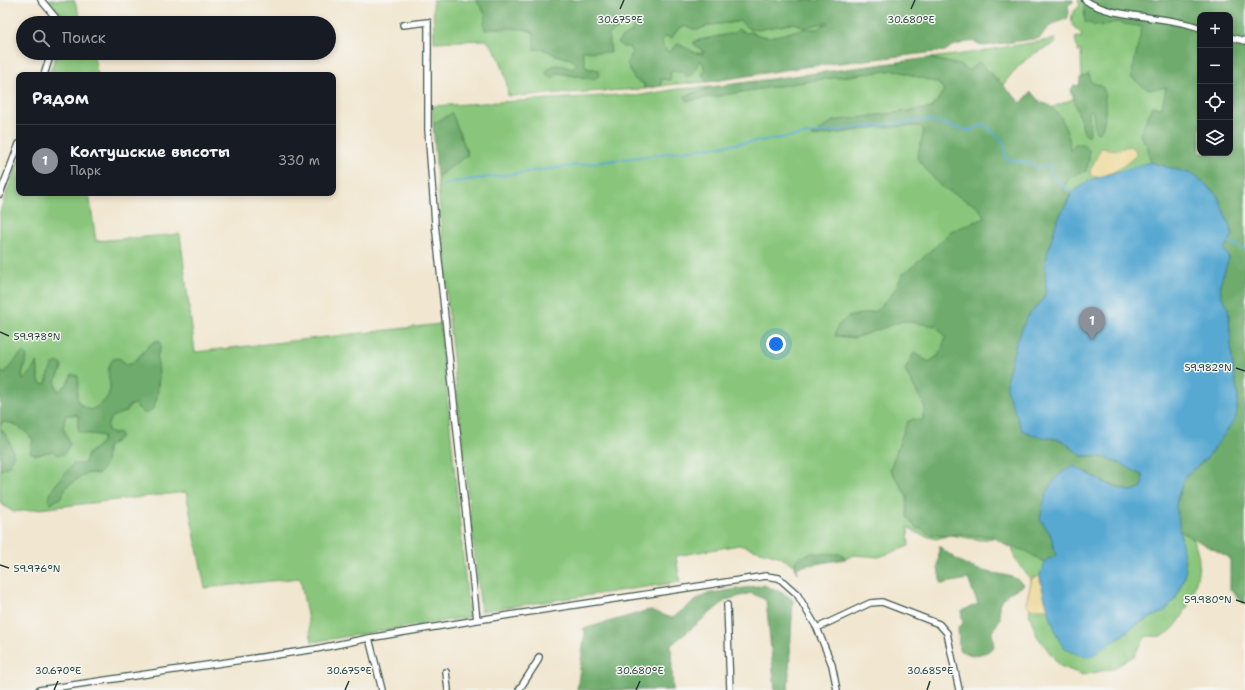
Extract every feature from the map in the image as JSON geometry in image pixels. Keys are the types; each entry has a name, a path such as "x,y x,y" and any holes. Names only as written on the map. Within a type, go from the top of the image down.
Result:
{"street":[{"path":"41,0 54,16"},
{"path":"1085,0 1091,4 1109,10 1197,27"},
{"path":"403,25 428,22 428,130 435,223 477,620"},
{"path":"1233,38 1245,41"},
{"path":"45,72 49,60"},
{"path":"0,194 16,152"},
{"path":"39,690 316,649 369,638 477,620 766,576 779,578 797,594 817,628 832,665 837,690"},
{"path":"817,628 870,604 882,602 938,624 947,633 959,690"},
{"path":"727,605 730,690"},
{"path":"369,638 382,690"},
{"path":"519,690 539,657"},
{"path":"446,672 448,690"}],"green space":[{"path":"45,0 74,0 80,16 60,16"},
{"path":"433,0 476,0 486,15 484,24 500,29 529,29 534,33 540,49 568,58 577,64 573,69 555,65 558,73 594,79 599,70 586,68 582,50 611,52 608,35 618,28 627,25 635,26 632,32 621,38 632,52 627,63 635,79 644,84 644,89 508,96 505,74 502,66 496,52 486,40 434,42"},
{"path":"476,0 1073,0 1073,2 1068,5 1069,13 1067,19 1051,26 1040,38 984,46 972,41 952,46 945,51 804,67 708,82 702,75 705,70 702,61 699,61 693,75 687,77 680,71 671,71 670,80 661,79 661,86 644,89 644,84 634,79 627,63 632,52 629,47 622,47 618,42 621,38 632,32 634,26 627,25 618,28 608,35 611,53 582,51 586,68 599,70 599,76 594,79 558,73 554,77 548,77 546,72 552,66 558,65 573,69 577,64 568,58 545,50 534,50 534,33 530,31 510,28 485,30 484,24 486,15","holes":["740,21 749,29 758,30 794,23 806,27 827,22 828,24 822,25 818,29 802,29 776,36 757,35 751,32 746,33 738,29 734,33 695,41 694,44 704,52 702,54 696,53 678,44 669,52 662,44 663,38 666,36 671,39 678,29 684,26 698,30 703,27"]},
{"path":"1078,0 1245,0 1233,12 1197,12 1197,156 1232,156 1184,526 1192,539 1199,557 1198,571 1193,593 1183,616 1176,625 1169,632 1161,636 1146,636 1134,656 1112,669 1083,675 1060,666 1037,636 1029,614 1033,590 1031,580 1015,559 1012,547 999,537 980,540 950,535 936,539 919,534 908,527 909,546 879,557 854,555 845,559 842,554 798,558 794,565 778,556 739,545 676,556 680,582 481,611 450,330 437,177 467,155 452,113 433,124 432,106 619,95 636,96 678,89 711,87 686,96 687,101 815,80 895,70 938,83 944,90 932,108 833,121 812,137 878,127 919,126 924,130 959,65 929,58 1056,39 1055,44 1038,52 1020,65 1003,85 979,62 974,66 1023,120 1082,95 1081,50 1078,52 1075,38 1081,38 1081,33 1072,23 1072,16 1076,9 1080,6","holes":["883,304 855,338 848,317 877,311","939,355 925,407 905,371 929,362"]},
{"path":"1083,0 1245,0 1245,605 1230,590 1230,558 1179,531 1176,505 1186,474 1207,458 1220,439 1238,396 1233,369 1228,308 1221,295 1220,284 1229,258 1224,249 1233,234 1218,196 1195,175 1150,162 1148,147 1140,135 1152,106 1162,108 1166,87 1155,89 1147,88 1131,77 1142,27 1115,22 1100,27 1085,22"},
{"path":"740,21 749,29 782,26 794,23 806,27 827,22 828,24 822,25 818,29 802,29 776,36 757,35 751,32 746,33 741,30 734,33 695,41 694,44 704,52 701,53 691,51 678,44 669,52 662,44 663,38 666,36 671,38 678,29 684,26 698,30 703,27"},
{"path":"1245,52 1233,145 1233,133"},
{"path":"929,58 959,65 969,70 979,62 1021,103 1031,92 1040,102 1049,105 1061,117 1069,138 1070,151 1075,144 1083,144 1089,150 1089,160 1086,171 1071,177 1065,187 1064,191 1071,194 1057,221 1045,262 1046,291 1044,298 1026,319 1016,343 1007,378 1036,436 1061,440 1082,456 1112,458 1143,476 1142,487 1131,491 1098,480 1088,472 1040,519 1050,533 1056,555 1053,558 1049,558 1045,563 1026,551 1007,546 992,536 970,536 959,534 943,536 930,534 915,527 907,517 907,496 890,469 907,422 914,419 922,421 925,407 905,370 914,353 929,362 939,355 946,337 936,326 903,321 855,338 835,336 838,325 848,317 877,311 894,291 902,275 934,248 951,231 985,218 978,207 940,186 917,158 924,131 919,126 878,127 811,137 833,121 932,108 944,90 938,83 895,70 815,80 687,101 685,96 711,87"},
{"path":"54,60 95,60 97,72 50,72"},
{"path":"698,61 702,61 705,70 705,80 708,82 661,86 661,79 671,71 680,71"},
{"path":"1089,74 1091,82 1104,89 1105,118 1099,133 1096,132 1093,112 1091,110 1089,112 1090,133 1088,136 1084,132 1071,90 1074,85 1079,86 1080,78"},
{"path":"452,113 468,155 437,177 433,124"},
{"path":"16,167 16,196 89,196 96,241 180,234 195,352 440,324 469,617 312,642 300,578 205,588 186,492 13,512 0,503 0,470 9,466 8,438 0,428 2,422 10,423 26,432 32,439 36,455 53,451 70,444 63,427 66,415 78,415 79,421 77,426 84,434 97,434 103,436 102,442 88,454 84,465 48,499 51,504 61,497 67,486 87,473 99,474 106,462 107,447 117,441 113,434 108,431 107,425 114,415 126,412 128,408 135,404 157,398 159,375 157,357 161,346 154,341 145,351 128,365 119,358 108,369 110,389 107,398 91,410 79,402 77,387 79,382 72,374 67,384 58,393 55,381 61,371 52,365 46,383 41,384 37,362 31,372 23,380 22,374 27,358 19,355 16,361 4,374 0,371 0,211"},
{"path":"159,340 161,346 157,357 159,375 157,398 153,409 149,413 143,413 134,404 129,406 126,412 118,414 112,418 108,423 108,431 113,434 119,432 121,437 107,447 106,464 99,474 87,473 67,486 61,497 51,504 48,499 53,488 73,464 84,464 88,454 102,442 103,436 79,432 78,415 66,415 63,427 70,444 64,454 58,455 53,451 36,455 30,452 33,440 23,430 11,423 6,422 2,422 0,428 0,371 4,374 24,352 27,357 22,374 23,380 31,372 37,362 39,381 41,384 46,383 52,365 57,362 62,365 61,371 55,381 58,392 67,384 72,374 78,376 78,399 84,407 91,410 108,397 110,384 108,372 109,366 113,359 119,358 128,365 136,360 150,345"},
{"path":"0,428 8,438 14,455 9,466 0,470"},
{"path":"939,546 954,558 971,567 1010,576 1020,581 1024,585 1007,594 999,604 1000,619 992,632 994,647 987,652 973,656 959,650 958,628 963,623 961,611 978,604 968,579 941,584 938,569"},
{"path":"812,553 842,554 845,559 797,567 798,573 794,565 798,558"},
{"path":"764,585 785,594 793,600 788,690 775,690 766,600 751,593 726,600 671,645 673,690 577,690 585,632 583,629 650,610 672,618 705,594"}],"sand":[{"path":"1129,146 1135,149 1136,155 1127,163 1109,174 1097,177 1091,176 1090,171 1101,148 1117,150"},
{"path":"1040,576 1049,609 1031,609 1026,604 1032,578"}],"water":[{"path":"1150,162 1195,175 1218,196 1233,235 1224,249 1229,258 1220,284 1221,295 1228,307 1233,369 1238,396 1236,418 1207,458 1186,475 1179,492 1176,505 1186,570 1176,598 1165,611 1134,626 1090,657 1068,650 1062,645 1056,634 1046,601 1040,575 1049,558 1053,558 1056,555 1050,533 1040,519 1046,495 1049,488 1058,476 1073,466 1122,490 1130,491 1142,487 1143,476 1107,458 1082,456 1062,440 1036,436 1022,430 1007,392 1007,378 1016,343 1026,319 1044,298 1046,291 1045,262 1057,221 1073,192 1090,180"}],"waterway":[{"path":"443,186 453,182 833,131 927,120 970,131 984,124 1004,143 1005,159 1024,162 1040,168 1048,165 1055,180 1074,194"},
{"path":"1226,241 1245,249"}],"place":[{"name":"Колтушские высоты","path":"1092,340"}]}
